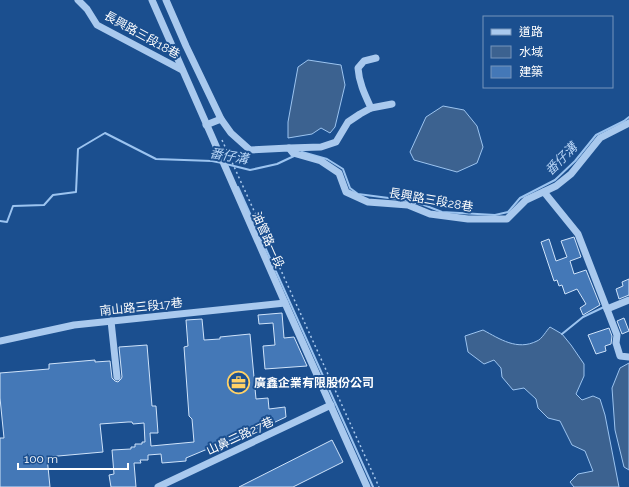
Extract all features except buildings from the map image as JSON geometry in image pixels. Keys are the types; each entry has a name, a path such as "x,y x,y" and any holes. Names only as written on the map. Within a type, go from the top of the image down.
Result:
{"street":[{"name":"長興路三段18巷","path":"78,0 87,8 97,25 182,70"},
{"name":"油管路一段","path":"152,0 331,405 365,486"},
{"name":"長興路三段28巷","path":"166,0 221,119 231,134 250,150 289,148 293,153 321,160 339,173 346,192 368,202 408,205 430,214 468,219 507,220 526,200 556,186 571,174 600,138 629,123"},
{"path":"371,108 362,90 358,68 364,61 376,58"},
{"path":"289,148 321,147 336,142 348,122 371,108 392,104"},
{"path":"206,125 221,119"},
{"path":"544,192 578,234 617,335 616,343 620,356 629,357"},
{"path":"607,308 629,300"},
{"name":"南山路三段17巷","path":"0,341 59,328 111,321 285,303"},
{"path":"111,321 117,378"},
{"name":"山鼻二路27巷","path":"158,487 331,405"}],"path":[{"path":"233,164 379,487"}],"water":[{"path":"308,60 341,65 345,85 335,127 330,133 321,128 312,134 288,138 288,122 298,67"},
{"path":"443,106 464,110 477,126 483,147 477,163 457,172 414,160 410,152 426,117"},
{"path":"550,327 562,334 584,364 584,376 576,394 582,400 593,396 600,399 605,415 619,487 574,487 570,482 578,474 593,471 585,451 572,445 560,421 548,418 538,408 536,399 524,388 513,390 502,377 501,368 494,360 484,364 468,352 465,336 483,330 509,343 523,345 539,340"},
{"path":"629,363 629,470 624,467 615,430 612,388 620,368"}],"waterway":[{"name":"番仔溝","path":"300,153 302,152 327,159 343,169 350,188 358,194 404,200 424,205 442,212 495,215 508,212 520,198 555,180 575,161 596,135 629,117"},
{"name":"番仔溝","path":"0,221 7,222 13,206 44,205 53,195 76,192 78,149 105,133 156,159 212,161 222,163"},
{"name":"番仔溝","path":"226,164 250,170 277,164 294,156"},
{"path":"238,187 373,487"},
{"path":"562,334 583,317 604,307"}],"place":[{"name":"廣鑫企業有限股份公司","path":"239,383"}]}
